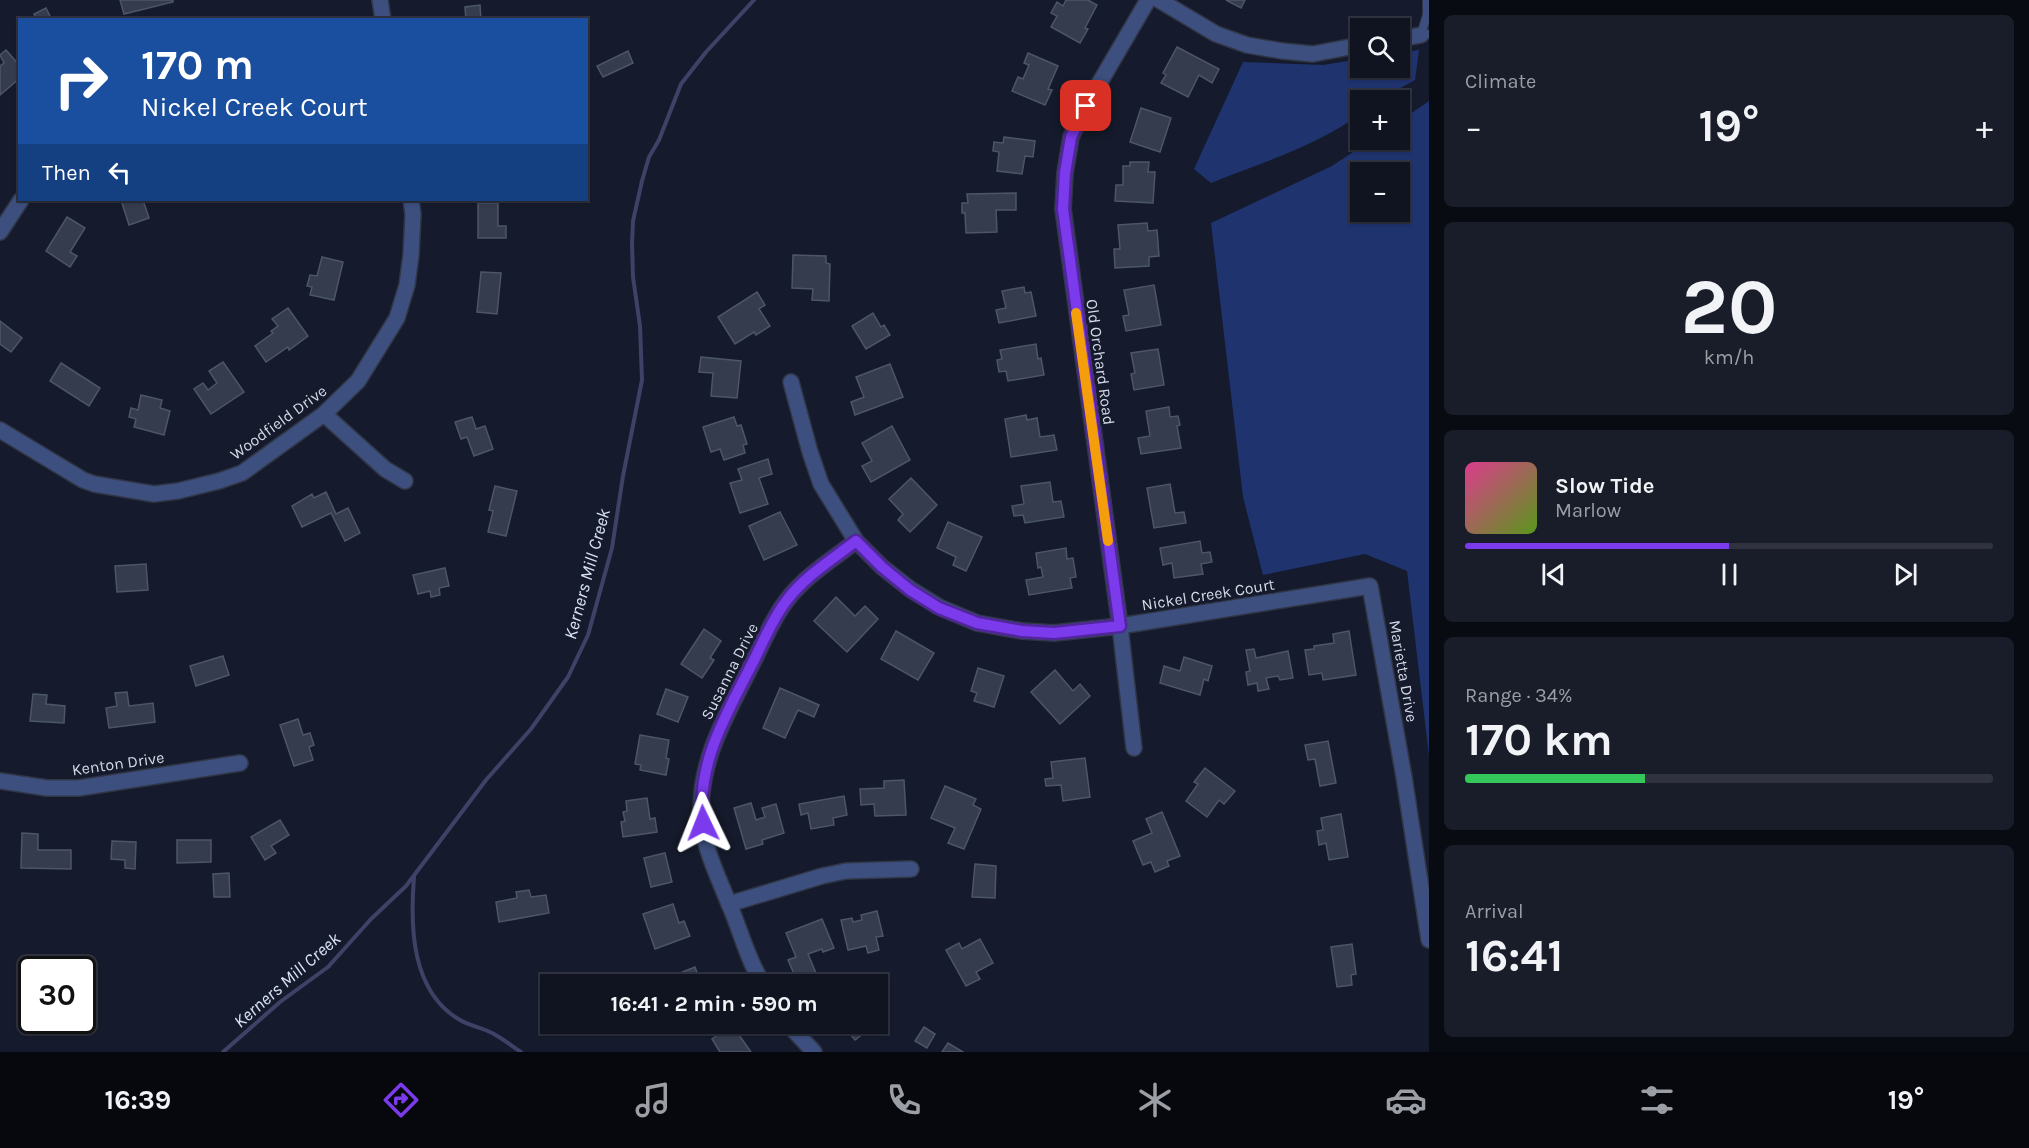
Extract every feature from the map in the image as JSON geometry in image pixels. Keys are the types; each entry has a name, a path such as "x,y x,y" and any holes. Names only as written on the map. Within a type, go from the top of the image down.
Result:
{"street":[{"path":"380,0 383,18"},
{"name":"Old Orchard Road","path":"1134,747 1120,626 1063,209 1065,173 1071,137 1086,106 1148,0"},
{"path":"1159,0 1216,34 1247,45 1313,54 1350,47"},
{"path":"1410,37 1425,35"},
{"path":"0,232 20,201"},
{"name":"Woodfield Drive","path":"0,430 83,480 94,484 154,494 178,492 242,472 324,414 358,381 397,318 407,285 411,255 413,214 411,201"},
{"name":"Nickel Creek Court","path":"791,382 821,483 856,541 910,590 939,608 977,623 1022,631 1054,633 1120,626 1370,586"},
{"path":"324,414 385,469 405,480"},
{"name":"Susanna Drive","path":"757,974 719,882 704,836 701,810 706,763 714,741 786,600 805,580 856,541"},
{"name":"Marietta Drive","path":"1370,586 1424,871 1429,940"},
{"name":"Kenton Drive","path":"0,781 47,788 79,788 240,763"},
{"path":"729,904 846,871 911,869"},
{"path":"797,1034 814,1052"}],"lane":[{"path":"1425,35 1427,0"}],"shaded area":[{"path":"1419,50 1415,80 1397,90 1350,90 1350,120 1326,135 1288,153 1211,183 1194,169 1243,62 1323,65 1350,61 1350,78 1410,78 1410,51"},
{"path":"1429,101 1429,756 1407,571 1365,554 1263,575 1243,497 1211,223 1332,166 1356,150 1410,150 1410,114"}],"building":[{"path":"120,0 173,0 173,2 124,14"},
{"path":"1066,0 1088,0 1097,5 1080,43 1051,27 1057,16 1051,13 1057,2 1063,6"},
{"path":"1226,0 1245,0 1241,8"},
{"path":"480,5 481,18 466,18 465,7"},
{"path":"46,8 51,18 36,18 34,14"},
{"path":"1177,47 1219,69 1212,83 1199,75 1188,97 1161,83 1166,75 1163,73"},
{"path":"6,50 18,64 18,80 0,95 0,66 4,63 0,55"},
{"path":"628,51 633,63 603,77 597,66"},
{"path":"1028,53 1058,66 1048,89 1052,90 1045,105 1012,91 1018,77 1023,79 1029,65 1024,63"},
{"path":"1141,108 1171,118 1160,152 1130,142"},
{"path":"1004,137 1035,141 1033,157 1025,156 1022,174 997,171 999,152 993,151 994,142 1003,143"},
{"path":"1130,162 1149,162 1148,172 1155,172 1153,203 1115,201 1116,185 1123,185 1123,166 1130,166"},
{"path":"1016,193 1016,210 996,210 997,232 966,233 962,203 968,203 967,194"},
{"path":"121,201 143,201 149,218 129,225"},
{"path":"478,203 498,203 498,226 506,226 506,238 478,238"},
{"path":"67,217 85,228 70,252 77,256 70,267 46,251"},
{"path":"1147,223 1148,231 1157,230 1159,256 1149,257 1149,266 1115,268 1114,249 1120,249 1118,225"},
{"path":"793,255 826,256 826,263 830,264 829,301 812,300 813,289 792,288"},
{"path":"322,257 343,262 334,300 310,295 312,287 307,286 310,275 317,276"},
{"path":"481,272 501,273 497,314 477,312"},
{"path":"1154,285 1161,325 1126,331 1123,316 1129,315 1124,290"},
{"path":"1024,287 1025,293 1031,292 1036,316 999,323 996,310 1006,308 1002,291"},
{"path":"757,292 765,305 759,309 770,326 756,335 754,332 735,344 718,317"},
{"path":"288,308 308,336 289,350 288,347 266,362 255,346 273,333 271,331 278,326 272,319"},
{"path":"873,313 881,327 884,325 890,335 866,349 852,326"},
{"path":"0,321 22,338 11,352 0,344"},
{"path":"1036,344 1038,359 1041,358 1044,375 1008,381 1006,371 999,372 997,360 1002,359 1000,350"},
{"path":"1158,349 1164,385 1134,390 1131,374 1135,373 1131,353"},
{"path":"701,357 741,361 737,398 711,396 713,373 699,372"},
{"path":"223,362 244,392 211,414 194,389 203,383 208,390 217,383 209,371"},
{"path":"61,363 100,388 89,406 50,381"},
{"path":"890,364 903,397 855,415 851,402 864,397 856,377"},
{"path":"141,395 162,400 160,408 170,411 164,435 134,427 136,419 129,417 131,408 138,410"},
{"path":"1169,407 1170,417 1178,416 1180,425 1177,426 1181,448 1141,454 1138,438 1150,436 1146,411"},
{"path":"1026,415 1027,420 1037,418 1040,437 1054,435 1057,450 1011,457 1005,419"},
{"path":"472,417 476,429 485,426 493,449 474,456 467,437 461,439 455,422"},
{"path":"734,417 737,426 741,425 747,444 743,445 745,453 724,460 720,449 711,452 703,427"},
{"path":"892,426 910,460 871,482 862,466 872,461 862,443"},
{"path":"768,459 772,474 759,478 768,504 740,513 730,483 742,480 738,469"},
{"path":"911,478 937,505 910,532 898,520 903,514 889,499"},
{"path":"1050,482 1053,502 1061,501 1064,517 1025,523 1023,515 1014,516 1012,506 1024,504 1021,486"},
{"path":"1170,484 1175,513 1184,512 1186,523 1154,528 1147,488"},
{"path":"495,486 517,491 506,536 488,532 493,511 489,510"},
{"path":"326,492 336,514 348,508 360,533 345,541 331,513 302,527 292,506 312,494 314,498"},
{"path":"780,512 797,545 764,560 749,526"},
{"path":"948,522 982,537 966,571 953,565 956,557 937,548"},
{"path":"1200,541 1202,553 1210,552 1212,562 1201,564 1203,574 1174,578 1172,563 1163,565 1160,548"},
{"path":"1066,548 1067,559 1073,558 1076,577 1070,578 1072,588 1029,595 1026,580 1043,577 1041,567 1038,568 1036,553"},
{"path":"146,564 148,590 117,592 115,566"},
{"path":"445,568 449,586 439,588 440,595 431,597 430,591 418,594 413,575"},
{"path":"836,597 855,616 865,606 878,619 847,652 814,621"},
{"path":"704,629 721,641 710,658 714,660 702,678 681,664"},
{"path":"896,631 934,653 918,680 881,659"},
{"path":"1349,631 1356,675 1323,680 1322,673 1309,675 1305,650 1334,643 1333,634"},
{"path":"1254,649 1256,658 1288,651 1293,678 1280,680 1278,676 1266,678 1269,689 1258,691 1257,683 1248,685 1246,672 1250,671 1246,650"},
{"path":"223,656 229,675 196,686 190,666"},
{"path":"1184,657 1212,666 1208,681 1204,679 1200,695 1160,683 1164,666 1180,671"},
{"path":"978,668 1004,676 994,707 974,701 977,693 971,691"},
{"path":"1055,670 1073,691 1080,684 1090,696 1060,724 1031,692"},
{"path":"780,688 819,705 814,717 798,710 785,738 763,728"},
{"path":"666,689 688,697 678,722 657,714"},
{"path":"127,692 129,706 153,703 155,722 109,728 106,708 117,706 115,693"},
{"path":"33,694 47,695 46,704 65,706 64,723 30,721"},
{"path":"298,719 303,735 310,733 314,745 309,747 313,760 294,766 280,725"},
{"path":"640,735 669,740 666,775 640,770 641,765 635,764"},
{"path":"1328,741 1336,783 1320,786 1315,759 1308,760 1305,745"},
{"path":"1085,758 1090,797 1063,801 1061,785 1046,786 1045,779 1053,778 1051,762"},
{"path":"1205,768 1235,791 1224,804 1219,800 1207,817 1186,801 1198,784 1194,782"},
{"path":"904,780 906,815 875,816 874,804 861,805 860,789 884,788 884,781"},
{"path":"945,786 976,799 973,805 981,809 964,849 948,843 955,828 931,818"},
{"path":"844,796 847,815 833,818 834,825 811,829 808,813 801,815 799,804"},
{"path":"647,798 650,819 655,818 657,832 623,837 621,822 625,821 623,812 627,811 626,801"},
{"path":"751,803 756,820 765,817 762,808 776,804 784,833 762,840 763,844 746,849 734,808"},
{"path":"1162,812 1180,856 1167,861 1169,866 1155,872 1151,862 1143,865 1133,841 1152,833 1146,819"},
{"path":"1341,814 1348,857 1329,860 1326,843 1319,845 1317,831 1323,830 1321,818"},
{"path":"280,820 289,835 271,846 276,853 265,860 251,837"},
{"path":"22,833 38,834 38,850 71,850 71,869 21,868"},
{"path":"177,840 211,840 211,862 177,863"},
{"path":"112,841 136,842 135,869 125,868 125,860 111,859"},
{"path":"665,853 672,882 651,887 644,858"},
{"path":"975,864 996,866 995,898 972,897"},
{"path":"229,873 230,897 214,897 213,874"},
{"path":"529,890 531,897 546,895 549,913 499,922 496,902 517,898 516,892"},
{"path":"673,904 679,923 684,921 690,936 655,949 643,914"},
{"path":"877,911 883,936 876,937 879,950 868,953 866,946 848,950 841,920 852,918 853,922 862,920 861,915"},
{"path":"822,919 834,948 808,954 816,973 794,974 788,960 796,957 786,933"},
{"path":"980,939 993,963 976,972 980,979 966,986 946,950 959,943 962,949"},
{"path":"1352,944 1356,974 1351,975 1352,985 1337,987 1331,947"},
{"path":"695,967 697,974 678,974"},
{"path":"924,1027 935,1034 927,1048 915,1041"},
{"path":"719,1034 738,1034 751,1052 720,1052 712,1039"},
{"path":"850,1034 863,1034 855,1040"},
{"path":"948,1043 963,1052 942,1052"}],"waterway":[{"name":"Kerners Mill Creek","path":"223,1052 280,1002 328,967 371,919 406,886 486,780 531,729 568,677 588,635 612,548 623,476 642,380 640,326 633,277 632,244 633,221 642,181 649,157 659,140 681,84 706,52 754,0"},
{"path":"414,877 413,916 417,956 432,993 444,1008 460,1020 494,1034 521,1052"}],"slow traffic":[{"path":"1076,313 1108,541"}],"route":[{"path":"703,823 702,785 706,763 714,741 769,630 786,600 805,580 856,541 910,590 939,608 977,623 1022,631 1054,633 1120,626 1063,209 1065,173 1071,137 1086,106"}]}
